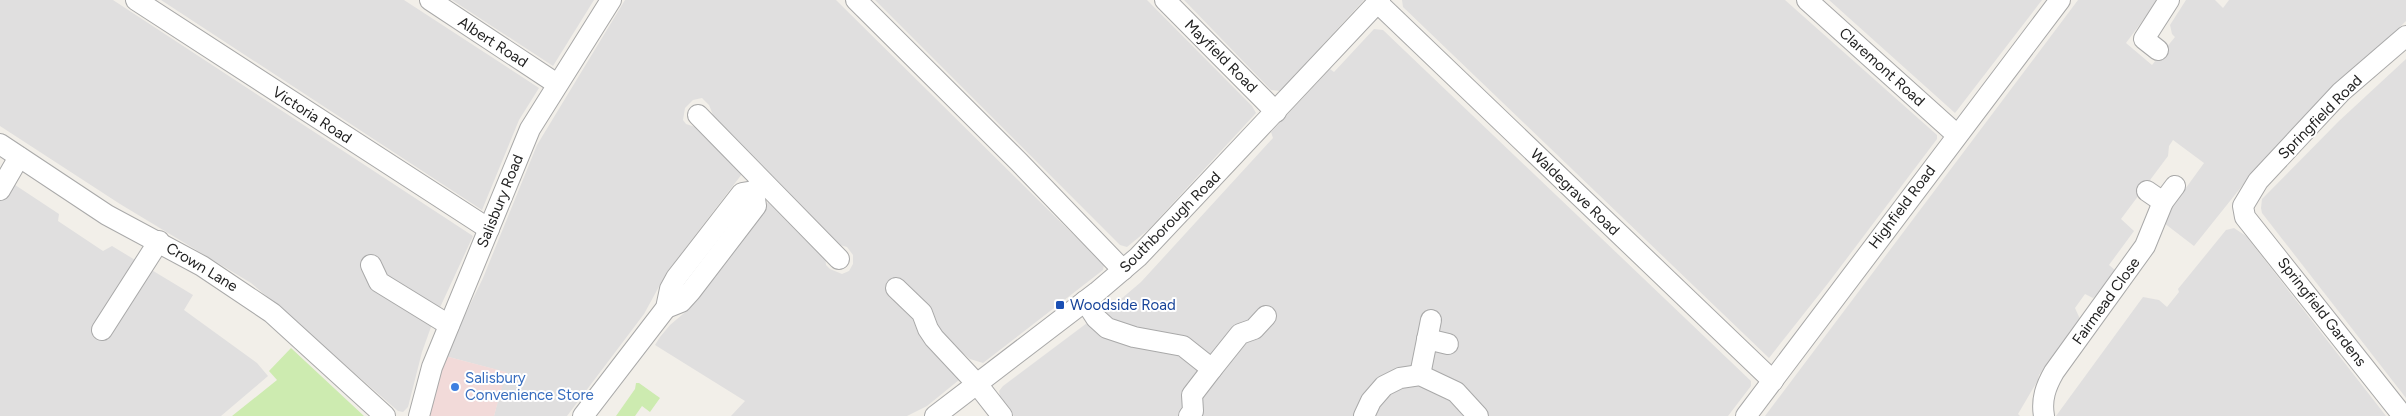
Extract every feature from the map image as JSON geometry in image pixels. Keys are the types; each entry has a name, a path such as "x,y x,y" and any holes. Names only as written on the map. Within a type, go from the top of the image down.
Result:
{"street":[{"name":"Victoria Road","path":"136,0 480,225 489,229"},
{"name":"Albert Road","path":"430,0 557,84"},
{"name":"Salisbury Road","path":"419,416 432,367 530,129 610,0"},
{"path":"856,0 1032,175 1123,270"},
{"name":"Mayfield Road","path":"1165,0 1276,112"},
{"name":"Claremont Road","path":"1807,0 1957,134"},
{"name":"Highfield Road","path":"1746,416 2060,0"},
{"path":"2158,50 2144,39 2169,0"},
{"name":"Southborough Road","path":"935,416 1123,270 1161,234 1379,2"},
{"name":"Waldegrave Road","path":"1379,2 1773,380"},
{"name":"Springfield Road","path":"2243,206 2258,181 2341,92 2406,36"},
{"path":"698,114 758,186 840,259"},
{"name":"Crown Lane","path":"0,144 107,215 159,242 236,287 272,313 384,416"},
{"path":"0,190 19,157"},
{"path":"583,416 666,308 681,302 691,291 756,206 758,186"},
{"name":"Fairmead Close","path":"2044,416 2043,402 2046,386 2054,372 2146,246 2162,193"},
{"name":"Springfield Gardens","path":"2243,206 2245,217 2404,416"},
{"path":"102,330 159,242"},
{"path":"372,266 379,282 449,325"},
{"path":"896,288 922,313 931,333 977,384 1002,416"},
{"path":"1085,301 1096,318 1107,328 1134,337 1183,346 1212,369"},
{"path":"1189,416 1193,411 1192,395 1212,369 1240,334 1254,330 1266,316"},
{"path":"1420,375 1429,330 1448,344"},
{"path":"1368,414 1384,386 1400,378 1420,375 1456,392 1478,416"}],"shaded area":[{"path":"0,0 113,0 473,236 431,327 422,352 408,407 403,412 398,411 251,283 120,204 0,126"},
{"path":"161,0 404,0 539,88 519,120 482,210"},
{"path":"452,0 594,0 553,66"},
{"path":"625,0 836,0 1104,265 1103,270 983,363 970,359 957,348 948,360 957,369 959,380 927,406 907,416 731,416 745,401 655,345 660,337 670,325 690,308 768,202 825,257 826,265 830,269 842,274 849,271 853,264 853,255 847,247 840,245 713,115 709,105 702,98 693,100 685,108 683,120 686,124 702,129 742,174 667,272 644,314 567,416 494,416 505,372 445,356 483,278 537,145"},
{"path":"875,0 1147,0 1252,106 1256,113 1149,229 1127,247 1120,245"},
{"path":"1184,0 1364,0 1280,91 1271,90"},
{"path":"1402,0 1785,0 1937,135 1937,139 1769,358 1403,7"},
{"path":"1829,0 2042,0 1955,113"},
{"path":"2078,0 2158,0 2126,43 2152,65 2175,37 2172,34 2170,25 2186,0 2215,0 2223,8 2229,0 2406,0 2406,21 2250,176 2194,246 2164,223 2175,203 2204,163 2173,140 2169,146 2168,156 2121,219 2134,231 2109,265 2115,270 2098,294 2093,298 2085,294 2075,308 2080,319 2039,375 2018,414 2020,416 1765,416"},
{"path":"1374,29 1383,30 1751,381 1751,386 1728,416 1014,416 1007,410 999,391 1003,386 1091,320 1119,322 1106,314 1107,311 1141,282 1273,138 1271,132 1330,69 1334,72"},
{"path":"2406,59 2406,398 2262,213 2261,208 2262,199 2339,121"},
{"path":"0,175 59,214 58,221 103,251 112,246 193,295 184,310 257,363 268,376 221,416 0,416"},
{"path":"2234,228 2246,236 2386,416 2056,416 2143,297 2159,300 2167,307 2179,292 2178,289 2226,230"},
{"path":"445,356 506,372 494,416 429,416"}],"green space":[{"path":"291,348 364,416 232,416 277,380 269,371"},
{"path":"636,383 639,383 660,398 650,412 642,406 635,416 616,416 635,389"}],"place":[{"name":"Woodside Road","path":"1060,305"},
{"name":"Salisbury Convenience Store","path":"455,387"}]}
